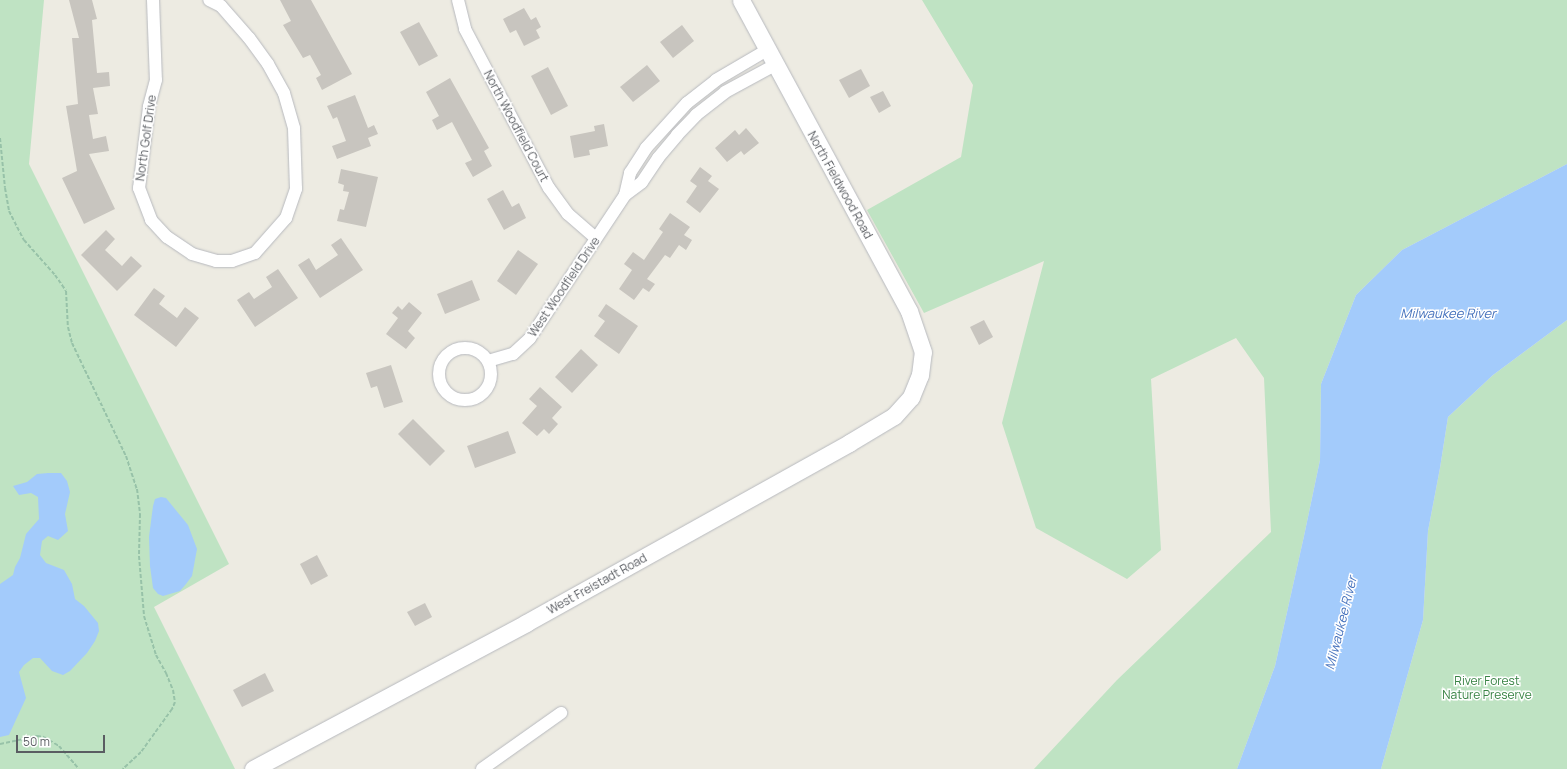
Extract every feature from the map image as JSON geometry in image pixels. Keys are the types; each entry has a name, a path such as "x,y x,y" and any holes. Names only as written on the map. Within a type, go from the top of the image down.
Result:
{"street":[{"name":"North Golf Drive","path":"153,0 156,80 149,107 139,188 151,220 167,237 192,254 216,261 232,260 255,253 286,218 296,189 294,128 284,93 268,64 249,38 221,6 209,0"},
{"name":"North Woodfield Court","path":"458,0 465,30 550,188 568,214 596,238"},
{"name":"North Fieldwood Road","path":"741,0 909,311 923,352 920,375"},
{"name":"West Woodfield Drive","path":"625,196 630,173 646,148 687,103 716,80 767,50"},
{"name":"West Woodfield Drive","path":"488,360 513,354 530,338 625,196 642,182 658,158 696,115 725,92 775,65"},
{"path":"716,80 725,92"},
{"path":"665,126 677,135"},
{"path":"459,348 476,349 488,360 491,369 491,378 489,386 483,393 467,400 450,396 444,390 439,378 440,365 451,352 459,348"},
{"name":"West Freistadt Road","path":"253,769 526,623 849,444 894,416 911,397 920,375"},
{"path":"482,769 562,713"}],"path":[{"path":"0,138 9,211 24,240 66,291 68,327 72,343 126,456 137,489 140,514 139,556 144,616 156,655 173,690 175,702 172,709 141,752 123,769"},
{"path":"0,744 37,736 44,737 59,746 79,769"}],"green space":[{"path":"0,0 44,0 29,164 229,564 154,607 235,769 0,769"},
{"path":"922,0 1567,0 1567,164 1402,250 1356,295 1321,384 1320,460 1304,536 1275,666 1237,769 1034,769 1117,680 1271,532 1264,378 1236,338 1151,379 1161,550 1127,579 1036,528 1002,423 1044,261 924,313 867,210 961,157 973,85"},
{"name":"River Forest Nature Preserve","path":"1567,320 1567,769 1381,769 1423,620 1428,531 1448,417 1493,375"}],"water":[{"name":"Milwaukee River","path":"1567,164 1567,320 1493,375 1448,417 1428,531 1423,620 1381,769 1237,769 1275,666 1304,536 1320,460 1321,384 1356,295 1402,250"},
{"path":"61,473 67,481 70,492 65,514 68,531 58,540 48,536 42,541 40,555 46,563 64,570 72,584 75,599 84,606 98,623 99,631 95,641 87,653 70,671 63,675 52,671 40,658 33,658 24,665 19,672 26,698 9,735 0,737 0,584 13,575 20,558 26,534 39,519 38,497 31,493 19,495 13,486 27,482 37,474"},
{"path":"161,497 166,498 188,525 197,549 192,576 180,591 163,596 158,594 153,588 150,566 149,537 155,499"}],"building":[{"path":"69,0 92,0 97,19 92,20 97,73 109,72 110,86 93,88 98,114 89,115 93,139 106,136 109,151 89,154 115,209 84,224 62,178 77,171 66,106 78,104 72,38 79,38"},
{"path":"280,0 311,0 352,74 322,90 316,78 321,75 310,55 303,58 283,25 291,21"},
{"path":"524,8 531,20 536,17 541,27 536,30 540,38 524,46 516,30 510,33 503,19"},
{"path":"419,22 438,56 419,66 400,32"},
{"path":"682,25 694,41 673,58 660,42"},
{"path":"647,65 660,81 633,102 620,87"},
{"path":"548,67 568,106 551,115 531,76"},
{"path":"861,69 870,86 849,98 839,80"},
{"path":"450,78 489,148 484,151 492,166 473,177 465,163 472,160 452,122 437,130 432,120 439,116 426,92"},
{"path":"883,91 891,106 879,113 870,97"},
{"path":"355,95 368,128 374,125 378,134 368,138 371,146 337,159 332,146 346,141 337,117 333,119 327,106"},
{"path":"604,124 608,146 589,150 590,155 574,158 570,136 595,131 594,126"},
{"path":"746,128 759,143 744,155 741,151 727,162 715,148 735,130 739,135"},
{"path":"700,167 712,176 708,181 719,189 700,213 686,202 697,186 690,181"},
{"path":"341,169 378,177 366,227 337,221 340,209 344,210 349,192 343,191 344,185 338,183"},
{"path":"503,190 512,207 519,203 526,218 504,230 487,199"},
{"path":"670,213 690,227 684,235 692,240 686,250 679,245 670,258 665,255 647,279 655,284 649,292 643,288 634,300 619,289 632,270 624,264 633,252 644,260 663,232 659,229"},
{"path":"106,230 115,239 105,250 122,266 131,256 142,266 117,291 81,255"},
{"path":"341,238 363,270 320,298 298,265 309,258 316,270 338,255 331,245"},
{"path":"518,250 538,264 516,295 497,281"},
{"path":"278,269 298,298 255,327 237,300 249,292 254,299 272,287 266,277"},
{"path":"472,280 480,300 445,314 437,294"},
{"path":"154,288 165,296 159,304 177,318 185,307 199,318 176,347 134,315"},
{"path":"409,302 422,313 408,331 415,338 406,349 386,334 398,318 392,313 398,306 402,310"},
{"path":"606,304 638,326 619,354 594,336 605,321 598,316"},
{"path":"984,320 993,337 979,345 970,327"},
{"path":"581,349 598,365 572,393 555,377"},
{"path":"391,365 403,402 384,408 377,386 371,388 366,373"},
{"path":"540,387 562,407 552,418 558,424 549,434 544,429 537,436 522,423 537,406 529,399"},
{"path":"413,419 445,451 430,466 398,434"},
{"path":"508,431 516,453 475,468 467,446"},
{"path":"317,555 328,576 311,585 300,564"},
{"path":"425,603 432,617 415,626 407,612"},
{"path":"265,673 274,691 242,707 233,690"}]}
